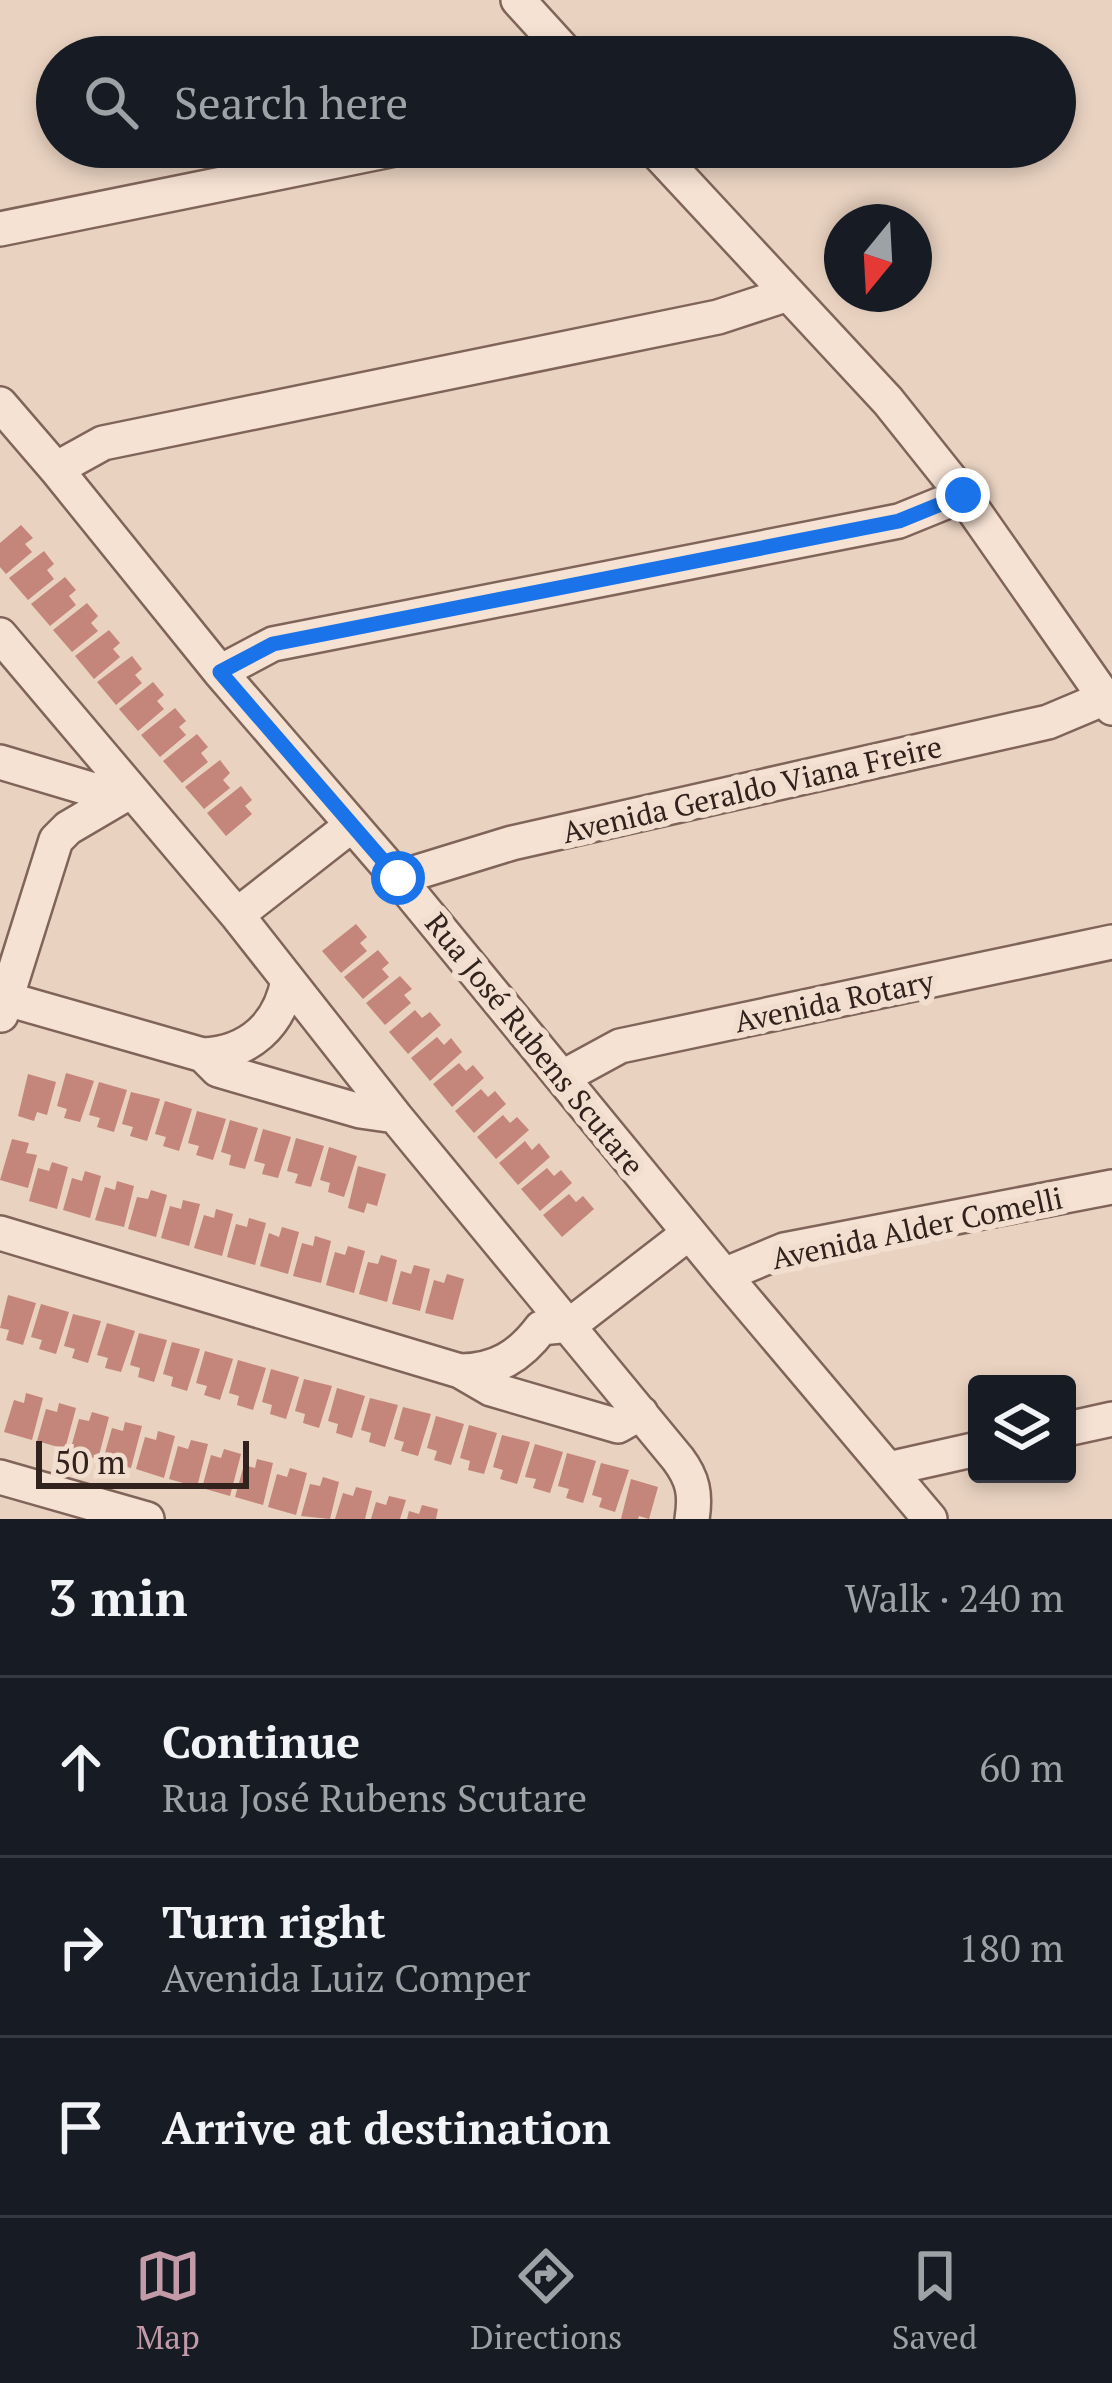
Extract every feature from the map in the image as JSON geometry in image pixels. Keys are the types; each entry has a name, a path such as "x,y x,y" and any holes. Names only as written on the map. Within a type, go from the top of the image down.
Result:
{"street":[{"path":"518,0 550,36"},
{"path":"0,229 301,168"},
{"path":"672,168 888,401 963,495 1108,703"},
{"path":"56,469 103,443 718,317 788,293"},
{"name":"Rua José Rubens Scutare","path":"7,425 56,469 220,672 398,878 930,1519"},
{"path":"220,672 273,644 899,521 963,495"},
{"path":"1,638 237,915 690,1475 695,1497 692,1519"},
{"name":"Avenida Geraldo Viana Freire","path":"398,878 512,842 1048,722 1108,703"},
{"path":"16,767 104,793 131,791"},
{"path":"16,767 46,798 56,840"},
{"path":"131,791 56,840 2,1004 203,1055 231,1051 255,1039 278,1013 288,980"},
{"path":"237,915 352,825"},
{"name":"Avenida Rotary","path":"563,1077 620,1046 1112,942"},
{"path":"203,1055 218,1070 360,1111 395,1116"},
{"name":"Avenida Alder Comelli","path":"724,1275 784,1250 1112,1187"},
{"path":"0,1233 460,1371 490,1389 618,1426 640,1413"},
{"path":"460,1371 503,1363 541,1328 569,1325 689,1233"},
{"path":"1076,1427 1112,1419"},
{"path":"888,1469 968,1451"},
{"path":"0,1477 147,1519"}],"building":[{"path":"21,525 33,538 25,544 32,552 6,574 0,567 0,543"},
{"path":"44,551 54,564 47,570 54,579 28,600 9,578"},
{"path":"65,577 76,590 69,596 76,605 50,626 31,604"},
{"path":"87,603 98,616 91,623 98,631 72,652 53,630"},
{"path":"109,630 120,643 113,649 120,657 94,679 75,656"},
{"path":"132,656 142,669 135,675 142,683 116,705 97,682"},
{"path":"153,682 164,695 157,701 164,709 138,731 119,709"},
{"path":"175,708 186,721 179,727 186,735 160,757 141,735"},
{"path":"197,734 208,747 201,753 208,762 182,783 163,761"},
{"path":"220,760 230,773 223,780 230,788 204,809 185,787"},
{"path":"241,786 252,800 245,806 252,814 226,836 207,813"},
{"path":"356,924 367,937 360,943 367,951 341,973 322,951"},
{"path":"378,950 389,963 382,969 389,977 363,999 344,977"},
{"path":"400,976 412,989 404,995 411,1003 385,1025 366,1003"},
{"path":"415,1010 422,1018 430,1012 441,1025 408,1054 389,1032"},
{"path":"437,1037 444,1045 451,1038 462,1052 430,1081 411,1058"},
{"path":"459,1063 466,1071 473,1065 484,1078 452,1107 433,1084"},
{"path":"66,1073 94,1081 80,1122 64,1118 67,1109 57,1106"},
{"path":"28,1074 56,1082 47,1115 37,1112 34,1121 18,1116"},
{"path":"99,1082 127,1090 114,1132 97,1127 100,1118 89,1115"},
{"path":"481,1089 488,1097 495,1091 506,1104 474,1133 455,1111"},
{"path":"131,1092 160,1099 147,1141 130,1136 133,1127 122,1124"},
{"path":"165,1101 192,1109 179,1151 163,1146 166,1137 155,1134"},
{"path":"197,1111 226,1119 213,1160 196,1155 199,1146 188,1143"},
{"path":"503,1115 510,1123 517,1117 529,1130 496,1159 477,1137"},
{"path":"230,1120 258,1128 245,1169 229,1165 231,1155 221,1152"},
{"path":"263,1129 291,1137 278,1178 262,1174 265,1164 254,1161"},
{"path":"296,1138 324,1146 311,1187 295,1183 298,1174 287,1171"},
{"path":"12,1139 29,1143 26,1153 37,1155 28,1188 0,1180"},
{"path":"525,1141 532,1150 539,1143 550,1157 518,1185 499,1163"},
{"path":"329,1147 357,1156 344,1197 328,1192 330,1183 320,1180"},
{"path":"52,1162 68,1167 57,1209 29,1201 38,1168 49,1171"},
{"path":"358,1166 386,1174 377,1206 367,1203 364,1213 348,1208"},
{"path":"547,1168 554,1176 561,1170 572,1183 540,1211 521,1189"},
{"path":"85,1171 101,1176 90,1218 63,1210 72,1178 82,1181"},
{"path":"117,1181 134,1186 124,1227 95,1220 105,1187 115,1190"},
{"path":"151,1190 167,1195 156,1237 128,1229 137,1197 148,1199"},
{"path":"569,1194 576,1202 583,1196 594,1209 562,1237 543,1215"},
{"path":"183,1200 200,1204 189,1246 161,1238 170,1206 181,1209"},
{"path":"216,1209 233,1214 222,1256 194,1248 204,1215 214,1218"},
{"path":"249,1218 266,1223 255,1265 227,1257 236,1224 247,1227"},
{"path":"282,1227 299,1232 288,1274 260,1266 269,1233 279,1237"},
{"path":"315,1236 331,1241 321,1283 293,1276 302,1243 313,1246"},
{"path":"348,1246 365,1251 354,1293 326,1285 335,1252 345,1255"},
{"path":"381,1255 397,1260 387,1302 359,1294 368,1262 378,1264"},
{"path":"414,1265 430,1269 420,1311 392,1304 401,1271 411,1274"},
{"path":"447,1274 464,1279 453,1320 425,1313 434,1280 444,1283"},
{"path":"8,1295 36,1303 23,1345 6,1340 9,1330 0,1328"},
{"path":"41,1304 69,1312 56,1354 39,1349 42,1340 31,1337"},
{"path":"73,1314 101,1321 88,1363 72,1358 75,1349 64,1346"},
{"path":"107,1323 135,1331 121,1372 105,1368 108,1358 97,1355"},
{"path":"139,1333 167,1340 154,1382 138,1377 140,1368 130,1365"},
{"path":"172,1342 200,1349 187,1391 171,1386 173,1377 163,1374"},
{"path":"205,1351 233,1359 220,1400 204,1395 207,1386 196,1383"},
{"path":"238,1360 266,1368 253,1410 237,1405 239,1396 229,1393"},
{"path":"271,1369 299,1377 286,1419 270,1414 272,1405 262,1402"},
{"path":"304,1379 332,1386 319,1428 303,1423 305,1414 295,1411"},
{"path":"337,1388 365,1396 352,1438 336,1433 338,1424 328,1421"},
{"path":"26,1393 43,1398 32,1440 4,1432 14,1400 24,1403"},
{"path":"370,1398 398,1405 385,1447 369,1442 371,1433 361,1430"},
{"path":"59,1403 76,1408 65,1449 37,1441 46,1409 57,1412"},
{"path":"403,1407 431,1414 418,1456 401,1451 404,1442 394,1439"},
{"path":"92,1412 109,1417 98,1459 70,1451 79,1419 89,1421"},
{"path":"436,1416 464,1424 451,1465 434,1460 437,1451 427,1448"},
{"path":"125,1422 142,1426 131,1468 103,1460 112,1428 123,1431"},
{"path":"469,1425 497,1433 484,1474 468,1470 470,1461 460,1458"},
{"path":"158,1431 175,1436 164,1478 136,1469 145,1437 156,1440"},
{"path":"502,1435 530,1442 517,1484 500,1479 503,1470 493,1467"},
{"path":"191,1440 208,1444 197,1487 169,1479 178,1446 188,1449"},
{"path":"535,1444 563,1452 550,1493 533,1488 536,1479 525,1477"},
{"path":"224,1449 241,1454 230,1496 202,1488 211,1455 221,1458"},
{"path":"567,1453 596,1461 583,1503 566,1498 569,1489 558,1486"},
{"path":"257,1459 273,1463 263,1505 235,1497 244,1465 255,1468"},
{"path":"601,1463 629,1470 615,1512 599,1507 602,1498 592,1495"},
{"path":"290,1468 307,1473 296,1515 268,1507 277,1474 287,1477"},
{"path":"323,1477 339,1482 330,1519 301,1516 310,1484 320,1486"},
{"path":"631,1479 658,1487 649,1519 621,1519"},
{"path":"356,1487 372,1491 365,1519 335,1519 343,1493 353,1496"},
{"path":"389,1496 406,1500 400,1519 371,1519 376,1502 386,1505"},
{"path":"422,1505 438,1509 436,1519 407,1519 409,1511 419,1514"}],"route":[{"path":"398,878 220,672 273,644 899,521 963,495"}]}
